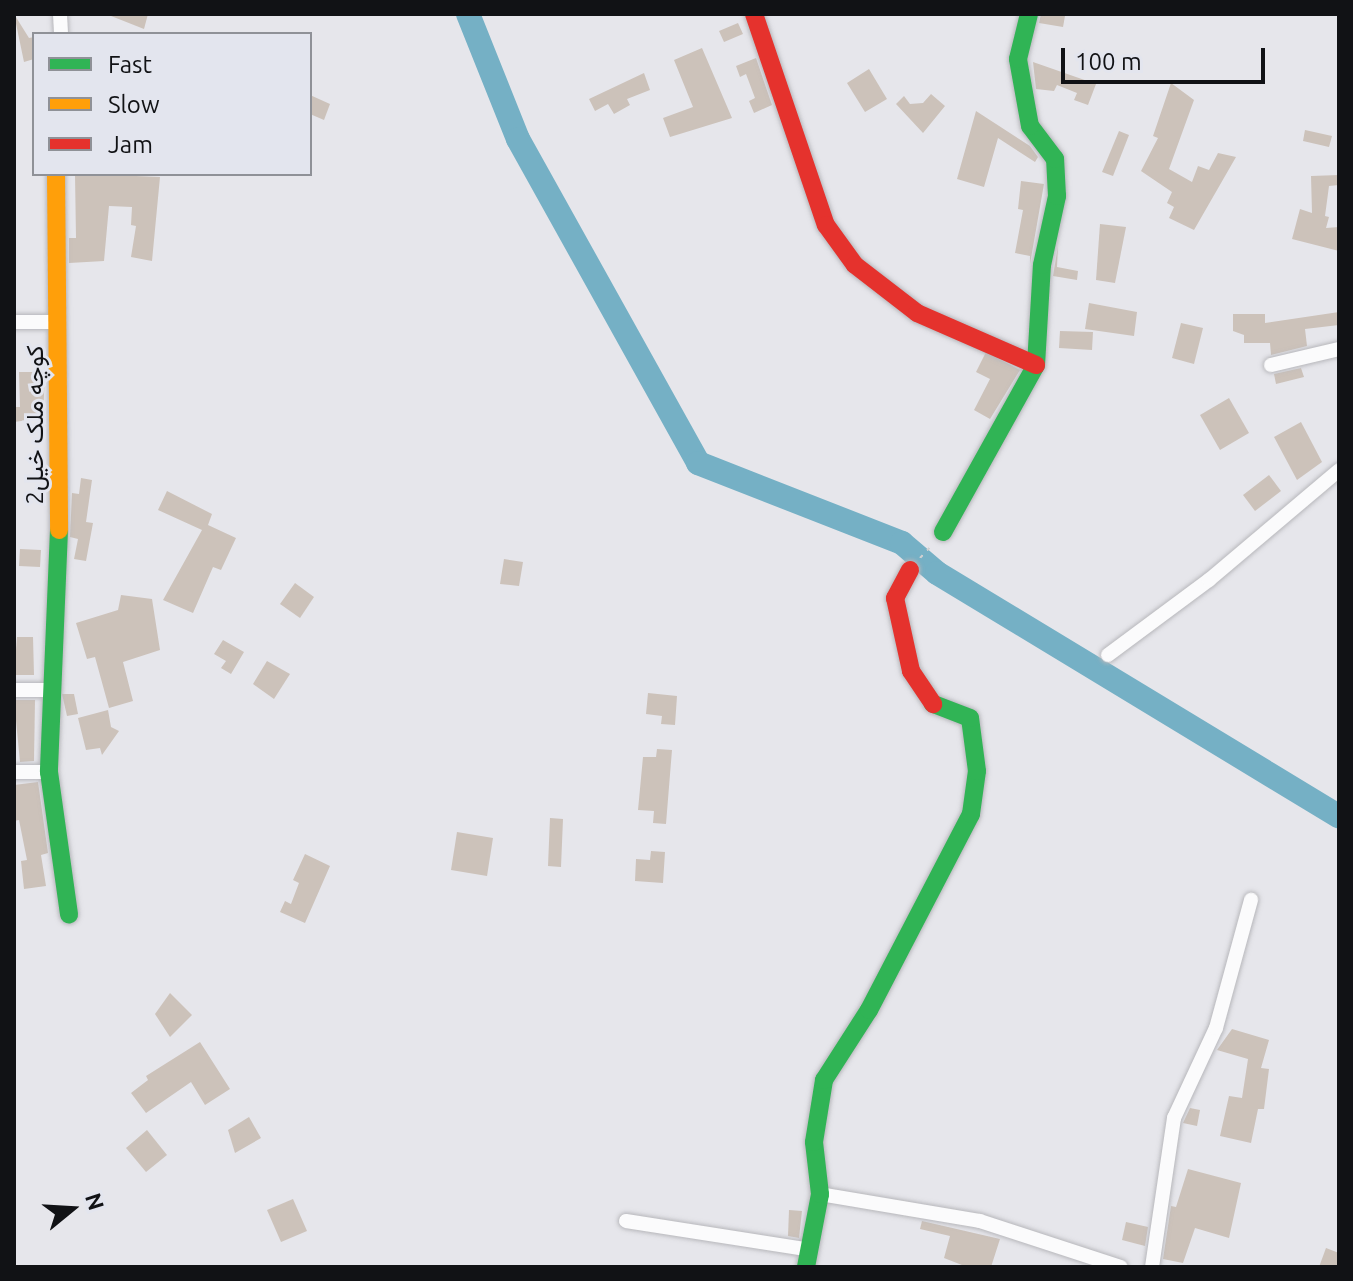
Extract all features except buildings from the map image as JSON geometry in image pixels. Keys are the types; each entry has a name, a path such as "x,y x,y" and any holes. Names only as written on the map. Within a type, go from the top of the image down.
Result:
{"street":[{"path":"754,14 826,225 855,265 917,313 1000,345 1036,365"},
{"path":"943,532 1036,365 1042,265 1057,196 1055,159 1030,126 1018,59 1029,14"},
{"name":"کوچه ملک خیل2","path":"56,176 60,507 48,690 49,772 69,915"},
{"path":"14,322 59,322"},
{"path":"1271,365 1339,349"},
{"path":"1108,655 1209,580 1339,470"},
{"path":"626,1221 808,1259 820,1194 814,1142 824,1080 869,1010 971,814 977,771 970,718 928,702 911,671 895,598 910,570"},
{"path":"14,690 48,690"},
{"path":"14,772 49,772"},
{"path":"1152,1267 1174,1118 1216,1028 1251,900"},
{"path":"820,1194 980,1221 1121,1267"}],"path":[{"path":"910,570 943,532"}],"waterway":[{"path":"468,14 518,139 698,463 902,543 937,573 1339,816"}],"traffic: fast":[{"path":"943,532 1036,365 1042,265 1057,196 1055,159 1030,126 1018,59 1029,14"},
{"path":"59,530 49,772 69,915"},
{"path":"806,1267 820,1194 814,1142 824,1080 869,1010 971,814 977,771 970,718 933,704"}],"traffic: slow":[{"path":"56,176 59,530"}],"traffic: jam":[{"path":"754,14 826,225 855,265 917,313 1036,365"},
{"path":"910,570 895,598 911,671 933,704"}]}
